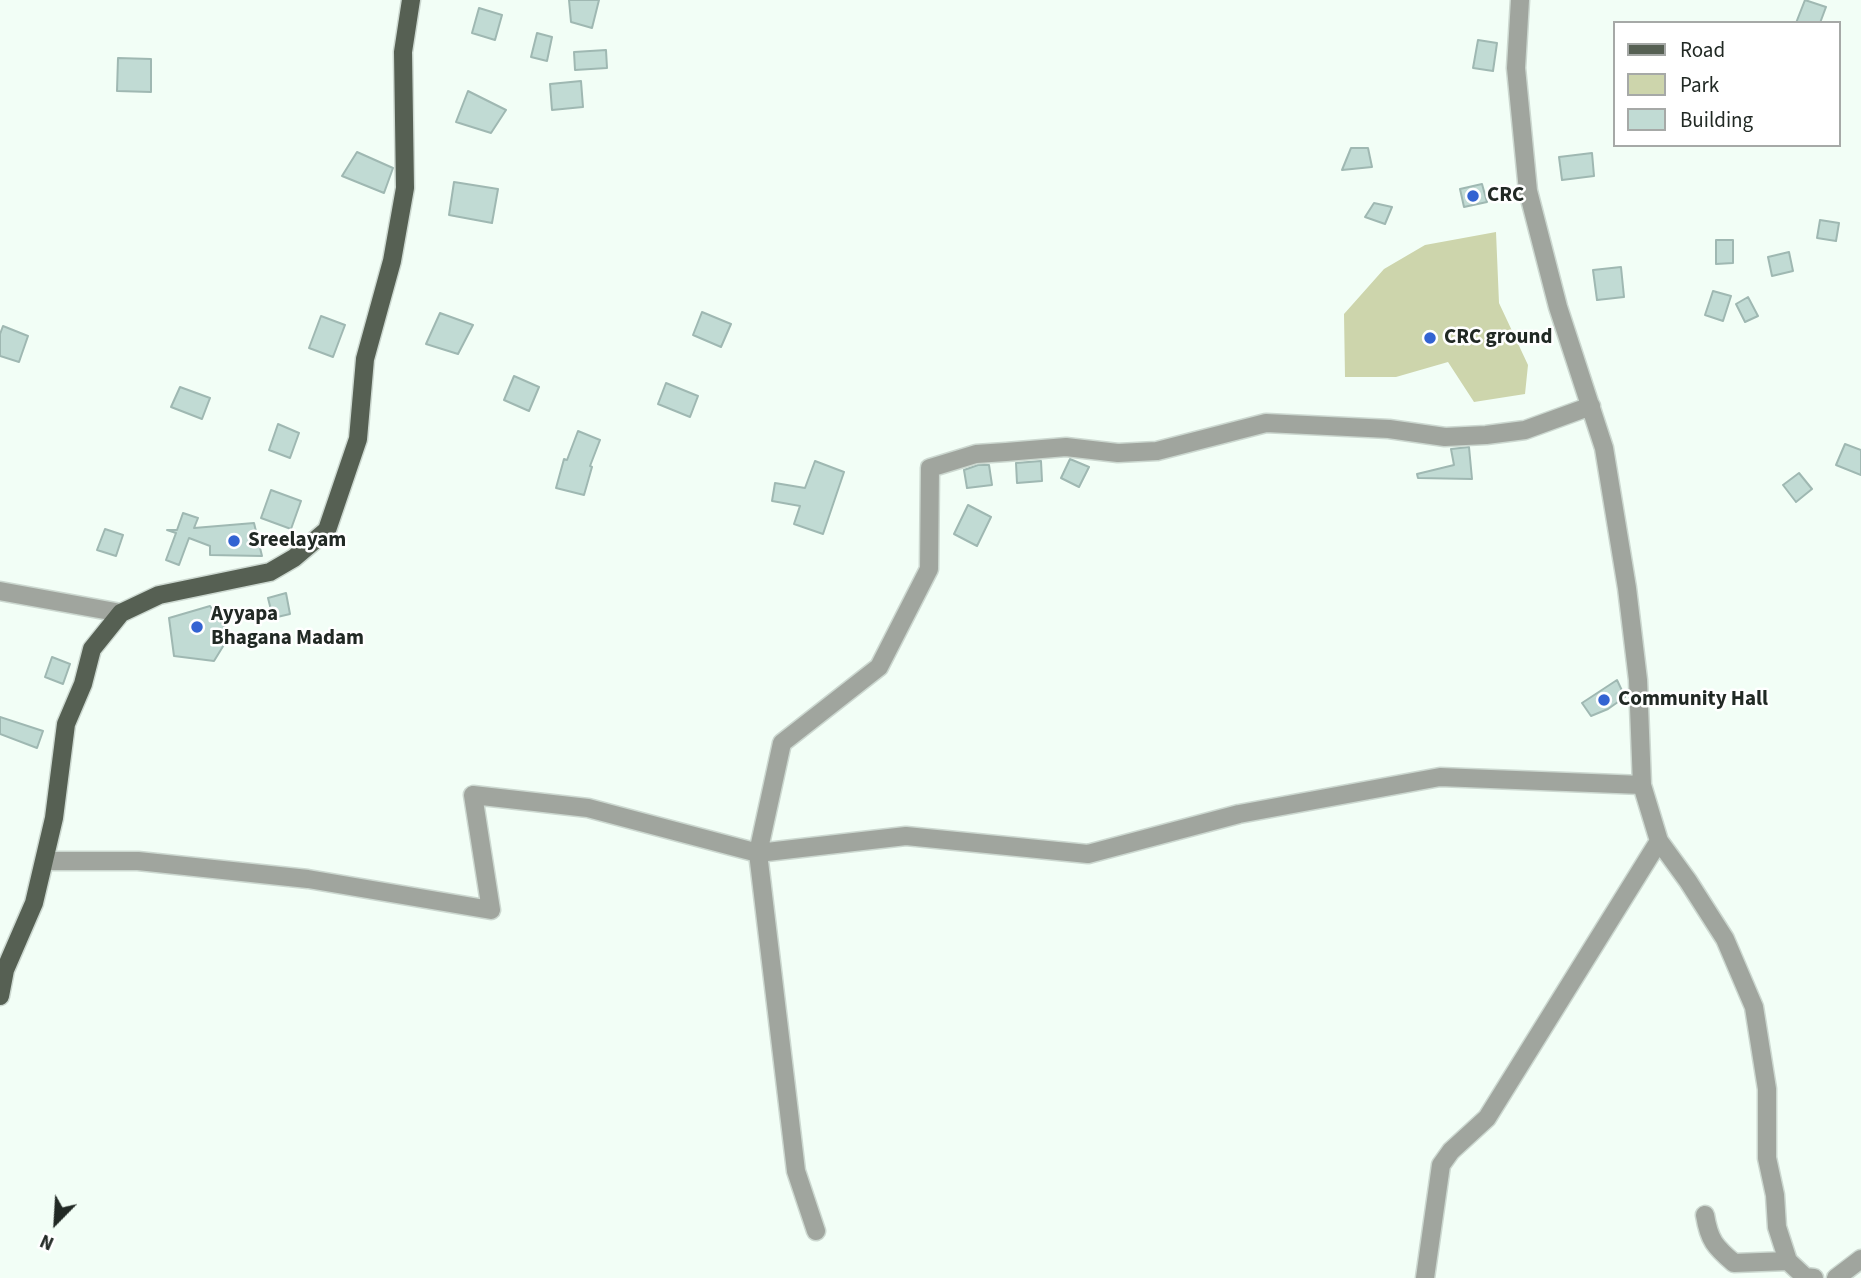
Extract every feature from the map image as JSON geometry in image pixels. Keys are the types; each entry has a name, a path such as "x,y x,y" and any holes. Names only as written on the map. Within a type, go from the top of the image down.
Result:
{"main road":[{"path":"0,996 5,970 34,904 54,818 66,724 83,684 92,649 121,613 159,595 270,572 294,558 327,530 358,439 365,359 393,261 405,188 403,52 411,0"}],"street":[{"path":"1520,0 1516,68 1528,191 1558,307 1604,448 1639,680 1642,785 1659,841 1725,939 1754,1007 1767,1089 1767,1158 1776,1195 1777,1227 1788,1261 1808,1278"},
{"path":"816,1231 796,1171 758,853 782,743 879,667 929,569 930,468 976,454 1066,447 1118,453 1157,450 1266,423 1389,429 1445,438 1486,435 1525,430 1591,406"},
{"path":"0,591 121,613"},
{"path":"45,861 138,861 308,879 491,910 473,795 587,808 758,853 906,836 1088,854 1239,814 1440,777 1642,785"},
{"path":"1425,1278 1441,1165 1451,1151 1487,1118 1659,841"},
{"path":"1705,1215 1709,1234 1717,1249 1734,1263 1788,1261"},
{"path":"1836,1278 1861,1259"}],"green space":[{"name":"CRC ground","path":"1496,232 1499,303 1528,365 1525,394 1474,402 1448,362 1396,377 1345,377 1344,314 1384,269 1425,245"}],"building":[{"path":"569,0 599,0 592,28 571,22"},
{"path":"1805,0 1826,7 1821,21 1797,21"},
{"path":"479,8 502,15 495,40 472,33"},
{"path":"537,33 552,37 547,61 531,57"},
{"path":"1478,40 1497,43 1493,71 1473,68"},
{"path":"606,50 607,68 575,70 574,52"},
{"path":"118,58 151,59 151,92 117,91"},
{"path":"581,81 583,107 552,110 550,84"},
{"path":"468,91 506,110 491,133 456,122"},
{"path":"1351,148 1368,148 1372,167 1342,170"},
{"path":"357,152 393,168 384,193 342,176"},
{"path":"1592,153 1594,176 1562,180 1559,157"},
{"path":"454,182 498,189 492,223 449,215"},
{"name":"CRC","path":"1482,184 1487,202 1464,207 1460,189"},
{"path":"1374,203 1392,207 1385,224 1365,217"},
{"path":"1820,220 1839,223 1836,241 1817,238"},
{"path":"1716,240 1733,240 1733,263 1716,264"},
{"path":"1789,252 1793,271 1772,276 1768,257"},
{"path":"1621,267 1624,297 1597,300 1593,270"},
{"path":"1713,291 1731,296 1723,321 1705,315"},
{"path":"1748,297 1758,316 1745,322 1736,304"},
{"path":"702,312 731,324 721,347 693,335"},
{"path":"440,313 473,325 458,354 426,344"},
{"path":"321,316 345,325 333,357 309,348"},
{"path":"3,326 28,336 19,362 0,356 0,334"},
{"path":"514,376 539,387 529,411 504,400"},
{"path":"666,383 698,396 690,417 658,404"},
{"path":"180,387 210,398 202,419 171,407"},
{"path":"278,424 299,433 290,458 269,450"},
{"path":"578,431 600,440 590,466 592,467 584,495 556,488 564,459 567,460"},
{"path":"1845,444 1861,450 1861,475 1836,465"},
{"path":"1469,447 1472,479 1418,478 1417,474 1454,465 1451,449"},
{"path":"1070,459 1089,467 1079,487 1061,478"},
{"path":"815,461 844,472 823,534 794,524 800,506 772,501 775,483 805,488"},
{"path":"1041,461 1042,481 1017,483 1016,463"},
{"path":"978,465 989,465 992,485 967,488 964,470"},
{"path":"1799,473 1812,489 1796,502 1783,485"},
{"path":"271,490 301,501 291,529 261,518"},
{"path":"968,505 991,517 977,546 954,534"},
{"path":"183,513 198,518 194,528 254,523 262,556 210,555 210,546 189,538 179,565 166,560 176,533 167,530 177,530"},
{"path":"105,529 123,535 116,556 97,550"},
{"path":"286,593 290,614 273,618 268,598"},
{"name":"Ayyapa Bhagana Madam","path":"210,606 230,635 214,661 174,656 169,618"},
{"path":"52,657 70,664 63,684 45,677"},
{"name":"Community Hall","path":"1617,680 1625,697 1608,709 1591,716 1582,703"},
{"path":"0,717 43,731 37,748 0,734"}],"place":[{"name":"CRC","path":"1473,196"},
{"name":"CRC ground","path":"1430,338"},
{"name":"Sreelayam","path":"234,541"},
{"name":"Ayyapa Bhagana Madam","path":"197,627"},
{"name":"Community Hall","path":"1604,700"}]}
